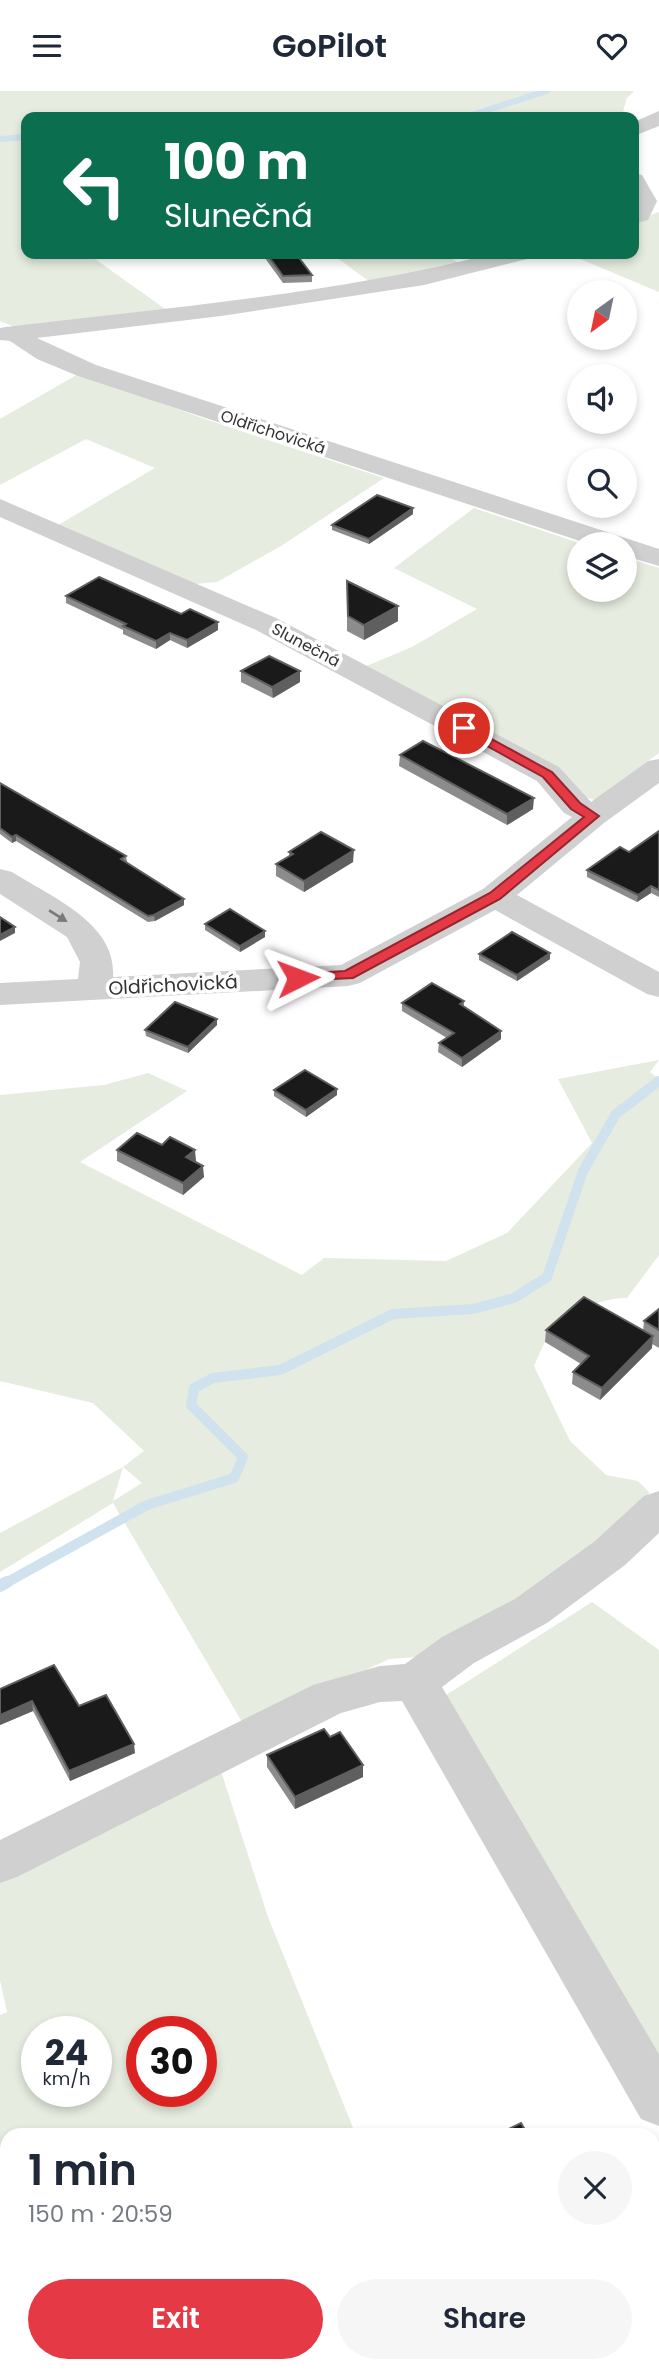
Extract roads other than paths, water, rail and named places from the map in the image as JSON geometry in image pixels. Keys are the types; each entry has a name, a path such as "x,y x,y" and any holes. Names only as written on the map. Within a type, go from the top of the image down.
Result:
{"street":[{"path":"639,127 659,117"},
{"path":"639,189 646,201 644,213"},
{"name":"Oldřichovická","path":"8,334 221,309 424,278 499,259"},
{"name":"Oldřichovická","path":"8,334 75,364 243,423 579,532"},
{"name":"Slunečná","path":"0,506 278,631 548,775 575,806 593,816"},
{"path":"637,551 659,558"},
{"name":"Oldřichovická","path":"0,994 348,975 495,896 593,816 659,768"},
{"path":"0,879 81,930 97,962 94,990"},
{"path":"495,896 659,986"},
{"path":"0,1863 329,1698 380,1684 415,1682 458,1650 531,1611 610,1553 659,1507"},
{"path":"415,1682 659,2102"}],"waterway":[{"path":"481,112 547,91"},
{"path":"0,139 21,137"},
{"path":"4,1584 147,1505 234,1478 243,1457 191,1405 194,1388 213,1378 280,1370 393,1314 473,1309 514,1298 547,1277 583,1171 616,1114 659,1081"},
{"path":"0,1586 7,1582"}]}
